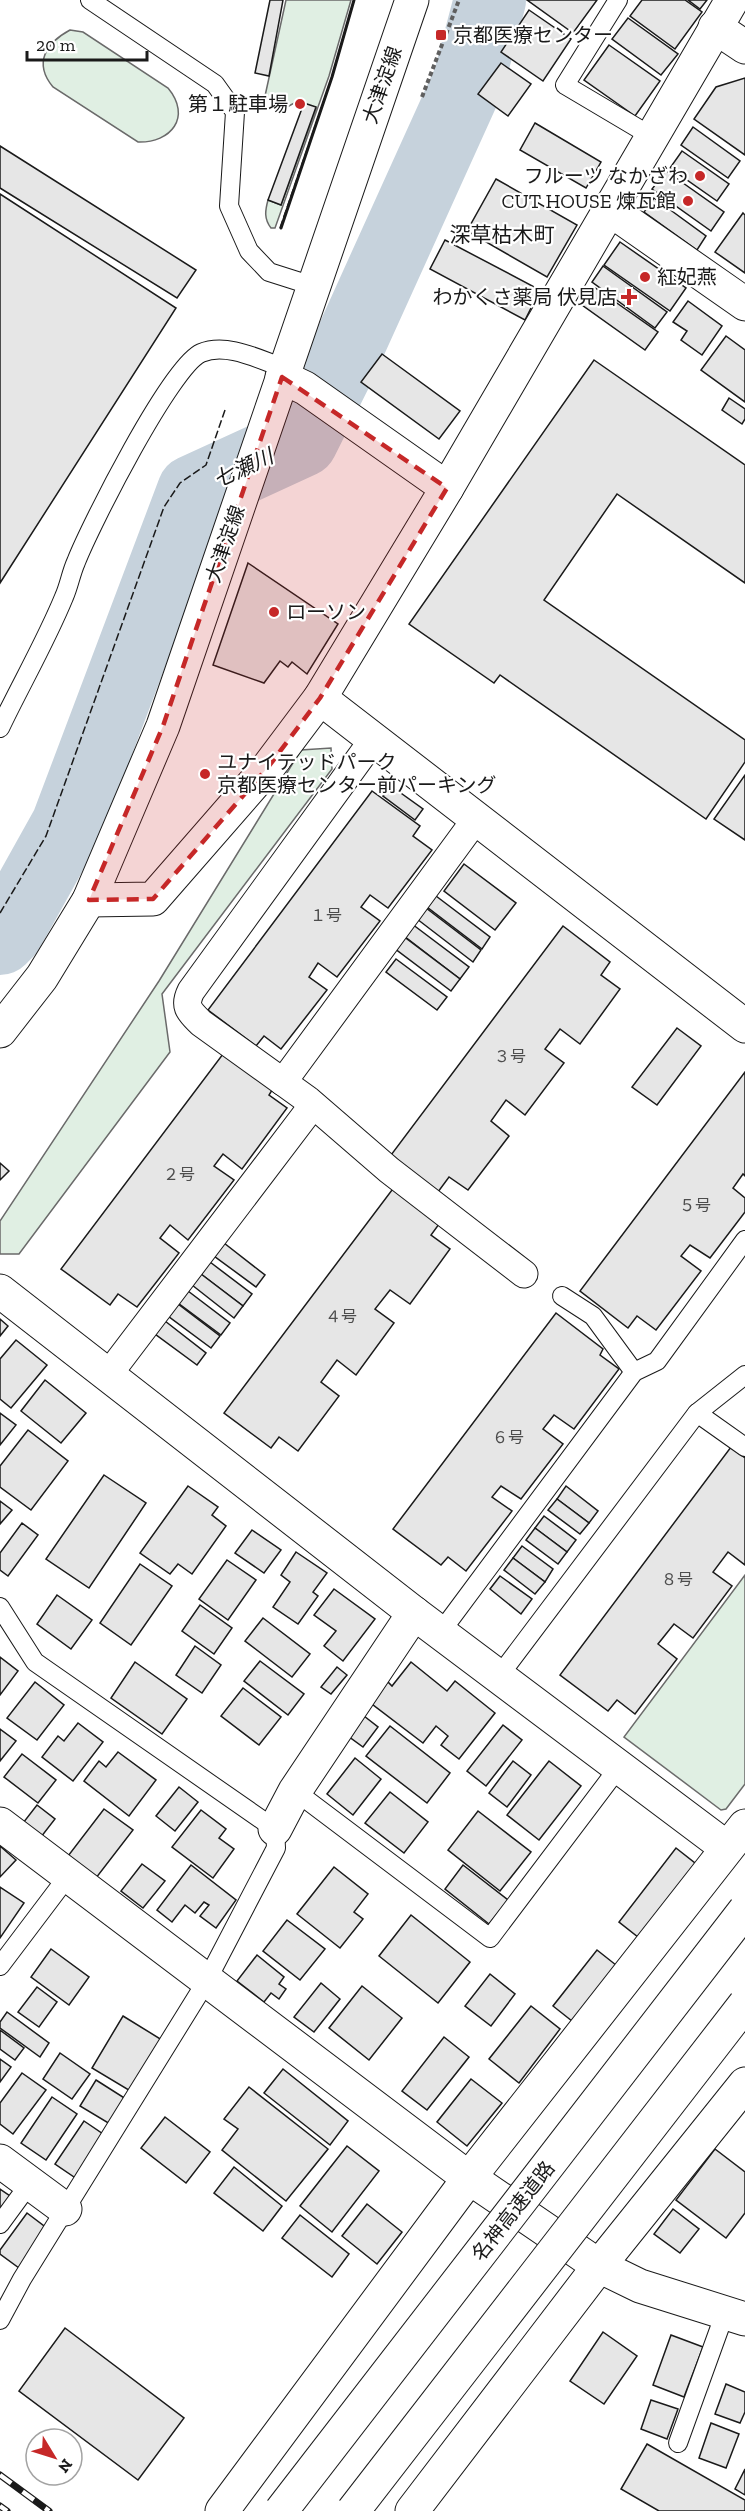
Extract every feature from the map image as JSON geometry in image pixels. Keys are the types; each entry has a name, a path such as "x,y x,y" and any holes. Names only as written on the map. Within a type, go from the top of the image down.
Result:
{"main road":[{"name":"大津淀線","path":"0,1031 42,977 89,900 163,726 267,419 290,378 313,286 412,0"},
{"path":"89,900 153,899 269,766 320,698 447,488 732,0"},
{"path":"715,27 745,47"},
{"path":"609,209 745,304"},
{"path":"290,378 447,488"},
{"path":"320,698 745,1026"},
{"path":"0,1291 440,1633 619,1767 736,1837 470,2178 222,2511"},
{"path":"275,1829 295,1791 414,1613"},
{"path":"0,1824 206,1982 470,2178 599,2266 640,2286 735,2316"},
{"name":"名神高速道路","path":"281,2511 745,1910"},
{"path":"353,2511 745,2004"},
{"path":"412,2511 599,2266 745,2084"},
{"path":"0,2161 65,2209"}],"street":[{"path":"373,740 187,1000 188,1010 201,1023 313,1105 389,1170 524,1274"},
{"path":"283,1082 476,819"},
{"path":"108,1375 313,1105"}],"lane":[{"path":"90,0 215,84 235,112 229,206 249,251 269,272 313,286"},
{"path":"618,0 565,85 651,136"},
{"path":"0,728 64,597 75,563 102,504 152,417 192,358 211,350 223,349 290,378"},
{"path":"440,1633 633,1371 657,1361 745,1240"},
{"path":"562,1296 593,1316 633,1371"},
{"path":"498,1677 698,1413 745,1375"},
{"path":"698,1413 745,1447"},
{"path":"0,1607 35,1662 275,1829 276,1848 206,1982 22,2278 0,2320"},
{"path":"295,1791 490,1938 619,1767"},
{"path":"0,1966 68,1876"},
{"path":"0,2224 30,2183"},
{"path":"678,2443 735,2316"}],"highlighted area":[{"path":"282,377 447,488 320,698 269,766 153,899 89,900 163,726"}],"green space":[{"path":"286,0 351,0 329,76 275,228 271,228 266,215 268,200 281,205 316,108 296,102 277,110 277,105 265,96"},
{"path":"70,30 83,32 168,88 175,99 178,118 168,133 150,141 138,142 53,87 44,70 45,54 54,41"},
{"path":"331,748 332,769 162,994 170,1052 19,1254 0,1254 0,1221 159,981 301,750"},
{"path":"745,1575 745,1784 726,1809 721,1810 624,1737"}],"building":[{"path":"270,0 283,0 269,76 255,73"},
{"path":"527,0 597,0 573,33"},
{"path":"642,0 685,0 702,12 675,49 630,16"},
{"path":"688,0 707,0 700,9"},
{"path":"529,10 571,39 543,81 501,52"},
{"path":"628,18 678,54 661,75 612,39"},
{"path":"609,45 660,81 635,116 584,80"},
{"path":"501,63 531,84 508,116 478,94"},
{"path":"745,78 745,155 694,119 716,87"},
{"path":"304,103 316,107 281,205 268,200"},
{"path":"535,123 601,162 586,188 520,150"},
{"path":"693,127 740,161 728,178 681,145"},
{"path":"0,146 196,270 177,298 0,188"},
{"name":"フルーツ なかざわ","path":"682,151 729,184 717,201 670,168"},
{"name":"CUT HOUSE 煉瓦館","path":"666,171 724,212 711,231 652,189"},
{"path":"496,179 577,225 547,277 467,231"},
{"path":"0,194 176,308 0,583"},
{"path":"654,198 706,236 697,250 644,212"},
{"path":"743,213 745,215 745,273 715,252"},
{"path":"445,240 540,290 525,320 430,269"},
{"name":"紅妃燕","path":"620,242 686,288 670,311 604,265"},
{"name":"わかくさ薬局 伏見店","path":"603,266 667,312 655,328 592,282"},
{"path":"594,287 658,332 645,350 582,305"},
{"path":"688,301 722,326 702,355 681,340 687,331 673,322"},
{"path":"726,336 745,350 745,402 701,370"},
{"path":"382,354 460,411 439,439 361,382"},
{"path":"594,360 745,465 745,583 617,494 544,600 745,740 745,762 706,819 500,675 494,683 409,624"},
{"path":"729,398 745,409 745,419 742,424 722,410"},
{"path":"248,563 338,624 307,674 292,662 288,667 280,661 264,683 213,665"},
{"path":"745,775 745,840 714,819"},
{"path":"391,786 423,809 415,820 383,796"},
{"path":"372,791 420,826 413,836 432,850 388,908 370,895 361,907 380,921 337,977 318,963 309,977 327,990 281,1049 264,1036 256,1046 208,1010"},
{"path":"464,864 516,903 495,930 444,891"},
{"path":"436,896 490,937 482,949 427,907"},
{"path":"426,908 481,950 473,962 417,919"},
{"path":"412,924 469,967 460,979 404,936"},
{"path":"563,926 610,962 601,975 620,989 580,1044 560,1029 545,1049 564,1063 525,1115 506,1100 491,1121 509,1136 468,1190 449,1177 438,1192 391,1155"},
{"path":"403,936 460,979 451,991 394,948"},
{"path":"396,959 447,997 437,1010 386,972"},
{"path":"677,1028 701,1046 657,1105 632,1087"},
{"path":"226,1050 274,1087 269,1095 287,1108 242,1169 223,1154 214,1166 234,1180 188,1240 170,1225 160,1238 179,1253 137,1307 118,1294 110,1305 61,1269"},
{"path":"745,1072 745,1176 743,1174 733,1188 745,1198 745,1212 710,1258 690,1245 681,1256 701,1271 656,1330 637,1316 628,1328 580,1291"},
{"path":"0,1163 9,1171 0,1180"},
{"path":"395,1186 442,1220 431,1235 450,1249 410,1304 390,1290 375,1309 394,1323 356,1375 337,1360 321,1382 339,1396 298,1451 279,1437 271,1448 224,1413"},
{"path":"224,1243 265,1275 256,1287 214,1256"},
{"path":"210,1262 252,1294 243,1306 201,1274"},
{"path":"201,1274 243,1306 234,1318 192,1285"},
{"path":"188,1291 230,1323 221,1335 178,1303"},
{"path":"178,1304 220,1336 211,1348 168,1316"},
{"path":"556,1313 603,1349 600,1355 619,1369 574,1429 554,1415 543,1429 563,1444 521,1499 501,1486 492,1497 512,1511 466,1571 448,1557 441,1565 393,1529"},
{"path":"0,1319 8,1326 0,1336"},
{"path":"165,1321 206,1353 197,1365 155,1334"},
{"path":"16,1340 47,1365 11,1408 0,1399 0,1359"},
{"path":"45,1380 86,1413 61,1443 21,1411"},
{"path":"0,1413 16,1425 0,1445"},
{"path":"28,1430 68,1461 31,1510 0,1487 0,1466"},
{"path":"731,1447 745,1458 745,1565 728,1552 713,1572 732,1586 693,1638 674,1624 658,1644 677,1659 635,1714 617,1700 608,1711 560,1675"},
{"path":"104,1475 146,1503 89,1588 46,1559"},
{"path":"188,1486 218,1507 212,1515 226,1526 192,1574 178,1564 170,1574 140,1553"},
{"path":"566,1486 598,1511 589,1523 557,1499"},
{"path":"557,1499 589,1523 580,1534 548,1510"},
{"path":"0,1501 12,1510 0,1524"},
{"path":"544,1516 576,1540 567,1552 535,1528"},
{"path":"22,1523 38,1535 8,1576 0,1570 0,1553"},
{"path":"535,1528 567,1552 558,1564 526,1540"},
{"path":"252,1530 281,1550 264,1573 235,1553"},
{"path":"522,1546 553,1569 545,1582 513,1558"},
{"path":"296,1552 327,1573 313,1592 318,1596 298,1624 273,1607 290,1582 281,1575"},
{"path":"513,1558 545,1582 535,1594 504,1570"},
{"path":"227,1560 256,1580 228,1620 199,1599"},
{"path":"140,1564 172,1586 131,1645 100,1623"},
{"path":"500,1576 532,1599 521,1614 490,1589"},
{"path":"334,1589 375,1619 343,1661 324,1646 336,1631 314,1615"},
{"path":"57,1595 92,1620 71,1649 37,1624"},
{"path":"200,1605 232,1628 214,1654 182,1631"},
{"path":"263,1618 310,1654 292,1677 245,1641"},
{"path":"195,1646 221,1665 202,1693 176,1675"},
{"path":"0,1657 18,1671 0,1695"},
{"path":"260,1661 304,1694 288,1715 244,1681"},
{"path":"135,1662 187,1699 162,1734 111,1698"},
{"path":"411,1662 447,1691 455,1681 495,1713 459,1759 441,1745 448,1736 436,1726 423,1743 368,1701 385,1679 392,1686"},
{"path":"337,1667 347,1675 331,1694 321,1687"},
{"path":"35,1682 64,1705 37,1740 7,1718"},
{"path":"243,1688 281,1717 259,1745 221,1716"},
{"path":"364,1716 378,1727 363,1747 348,1736"},
{"path":"78,1723 103,1742 73,1781 42,1757 58,1736 64,1741"},
{"path":"503,1725 522,1740 486,1786 467,1771"},
{"path":"390,1726 450,1773 427,1803 366,1756"},
{"path":"0,1729 16,1741 0,1761"},
{"path":"118,1752 156,1780 129,1816 84,1781 99,1761 106,1767"},
{"path":"22,1754 56,1780 38,1803 4,1777"},
{"path":"355,1758 381,1779 353,1815 327,1794"},
{"path":"513,1761 531,1775 507,1807 489,1793"},
{"path":"549,1761 581,1786 539,1840 507,1815"},
{"path":"179,1787 198,1802 175,1831 156,1816"},
{"path":"390,1792 428,1822 404,1853 365,1823"},
{"path":"37,1805 55,1819 41,1837 23,1823"},
{"path":"104,1809 133,1830 96,1878 68,1856"},
{"path":"201,1810 226,1829 219,1838 234,1849 213,1878 172,1847"},
{"path":"478,1811 531,1852 500,1891 448,1850"},
{"path":"0,1846 16,1860 0,1877"},
{"path":"676,1848 700,1867 643,1941 619,1922"},
{"path":"142,1864 165,1881 143,1908 121,1891"},
{"path":"191,1865 236,1900 216,1928 200,1916 209,1905 204,1902 195,1913 185,1905 172,1922 157,1910"},
{"path":"463,1865 508,1900 489,1924 445,1889"},
{"path":"334,1867 368,1894 354,1912 363,1919 340,1948 297,1914"},
{"path":"0,1887 24,1903 0,1938"},
{"path":"411,1915 470,1962 438,2003 379,1956"},
{"path":"287,1920 325,1949 300,1980 263,1951"},
{"path":"51,1949 89,1977 69,2005 31,1977"},
{"path":"597,1950 621,1969 577,2025 553,2006"},
{"path":"257,1955 284,1977 279,1984 286,1989 279,1999 271,1993 264,2002 237,1981"},
{"path":"490,1974 515,1994 491,2026 465,2006"},
{"path":"321,1983 340,1999 314,2032 294,2017"},
{"path":"362,1986 402,2018 369,2060 329,2028"},
{"path":"37,1987 57,2002 39,2027 18,2012"},
{"path":"531,2006 560,2029 519,2083 489,2059"},
{"path":"7,2012 49,2043 40,2057 0,2028 0,2022"},
{"path":"123,2016 162,2040 132,2092 92,2068"},
{"path":"0,2030 24,2048 15,2060 0,2049"},
{"path":"444,2037 469,2057 427,2110 402,2091"},
{"path":"60,2053 90,2074 72,2099 43,2079"},
{"path":"0,2059 11,2067 0,2082"},
{"path":"283,2069 348,2121 330,2145 264,2093"},
{"path":"22,2073 46,2090 13,2134 0,2124 0,2103"},
{"path":"471,2079 502,2103 467,2146 437,2122"},
{"path":"96,2080 126,2099 110,2124 80,2106"},
{"path":"249,2087 328,2149 286,2201 222,2150 238,2129 224,2119"},
{"path":"52,2097 77,2114 46,2160 21,2143"},
{"path":"165,2117 210,2152 186,2183 141,2148"},
{"path":"84,2121 106,2136 77,2179 55,2164"},
{"path":"347,2146 379,2171 332,2232 300,2206"},
{"path":"715,2149 745,2172 745,2213 726,2238 676,2200"},
{"path":"234,2167 282,2206 263,2231 214,2193"},
{"path":"0,2189 10,2196 0,2209"},
{"path":"367,2204 402,2232 377,2264 342,2236"},
{"path":"673,2209 699,2229 680,2253 654,2234"},
{"path":"27,2213 48,2229 19,2268 0,2254 0,2250"},
{"path":"300,2215 349,2254 332,2277 282,2238"},
{"path":"65,2328 184,2418 138,2480 84,2440 84,2427 67,2427 19,2391"},
{"path":"603,2332 637,2356 604,2404 570,2381"},
{"path":"671,2335 703,2347 684,2397 653,2385"},
{"path":"726,2384 745,2392 745,2412 740,2423 715,2414"},
{"path":"651,2400 678,2409 667,2439 641,2429"},
{"path":"711,2423 739,2434 726,2468 699,2458"},
{"path":"647,2444 745,2500 745,2511 659,2511 621,2489"},
{"path":"745,2469 745,2495 735,2489"}],"waterway":[{"name":"七瀬川","path":"0,939 8,931 67,825 193,491 302,441 340,365 469,80 490,0"}],"railway":[{"path":"0,2475 49,2511"},
{"path":"0,2506 7,2511"}],"fence":[{"path":"280,228 332,77 354,0"},
{"path":"0,913 46,836 164,507 180,483 206,465 225,410"}],"wall":[{"path":"281,228 332,77 354,0"}],"place":[{"name":"京都医療センター","path":"441,35"},
{"name":"第１駐車場","path":"300,104"},
{"name":"フルーツ なかざわ","path":"700,176"},
{"name":"CUT HOUSE 煉瓦館","path":"688,201"},
{"name":"紅妃燕","path":"645,277"},
{"name":"わかくさ薬局 伏見店","path":"629,297"},
{"name":"ローソン","path":"274,612"},
{"name":"ユナイテッドパーク 京都医療センター前パーキング","path":"205,774"}],"district":[{"name":"深草枯木町","path":"502,234"}]}
